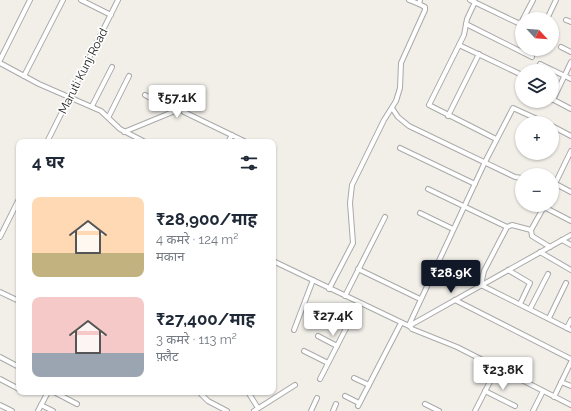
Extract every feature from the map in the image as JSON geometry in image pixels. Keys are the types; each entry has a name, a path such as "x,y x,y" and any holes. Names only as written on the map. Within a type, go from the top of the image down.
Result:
{"street":[{"path":"0,60 30,0"},
{"path":"24,76 63,0"},
{"path":"80,0 111,15"},
{"name":"Maruti Kunj Road","path":"48,139 118,0"},
{"path":"329,289 353,242 350,203 352,185 384,120 400,92 401,63 425,10 420,2 409,0"},
{"path":"470,0 515,22"},
{"path":"527,12 532,0"},
{"path":"550,12 556,0"},
{"path":"475,2 466,24 464,35 429,104 430,107 496,139"},
{"path":"566,20 571,22"},
{"path":"466,24 532,57"},
{"path":"459,45 515,72"},
{"path":"561,47 571,52"},
{"path":"448,116 479,54"},
{"path":"559,88 571,62"},
{"path":"0,63 69,98 92,106 109,116 116,126 124,132 139,139"},
{"path":"92,106 112,67"},
{"path":"559,73 571,79"},
{"path":"109,116 129,76"},
{"path":"124,132 175,111 145,95"},
{"path":"559,103 571,109"},
{"path":"409,326 420,299 496,139 514,107 532,116"},
{"path":"392,108 404,123 515,176"},
{"path":"184,112 240,139"},
{"path":"559,130 571,136"},
{"path":"230,139 232,135"},
{"path":"400,148 475,184"},
{"path":"559,174 571,151"},
{"path":"559,186 571,192"},
{"path":"428,189 507,227 512,225 531,230"},
{"path":"0,237 16,205"},
{"path":"541,212 531,230 532,236 550,247"},
{"path":"555,212 571,221"},
{"path":"420,213 453,229"},
{"path":"345,296 384,217"},
{"path":"481,285 484,271 507,227"},
{"path":"409,326 571,235"},
{"path":"562,240 571,245"},
{"path":"540,252 571,270"},
{"path":"276,262 401,323 456,347 571,405"},
{"path":"358,269 420,299"},
{"path":"508,270 530,283 520,304"},
{"path":"530,309 548,274"},
{"path":"294,330 312,280"},
{"path":"549,318 566,283"},
{"path":"481,285 569,329 571,320"},
{"path":"0,292 16,300"},
{"path":"456,300 571,360 554,397"},
{"path":"320,379 359,303"},
{"path":"327,318 346,328"},
{"path":"345,396 359,405 401,323"},
{"path":"318,336 337,346"},
{"path":"304,351 328,363"},
{"path":"0,357 16,365"},
{"path":"474,411 497,368"},
{"path":"354,378 368,385"},
{"path":"0,379 16,387"},
{"path":"561,382 571,386"},
{"path":"254,411 295,385"},
{"path":"485,391 515,406"},
{"path":"533,411 543,391"},
{"path":"38,411 46,395"},
{"path":"60,395 77,404"},
{"path":"203,395 208,401 227,411"},
{"path":"250,395 258,408"},
{"path":"310,411 317,398"},
{"path":"333,411 336,404"},
{"path":"425,404 439,411"},
{"path":"0,405 12,411"},
{"path":"41,405 53,411"}]}
